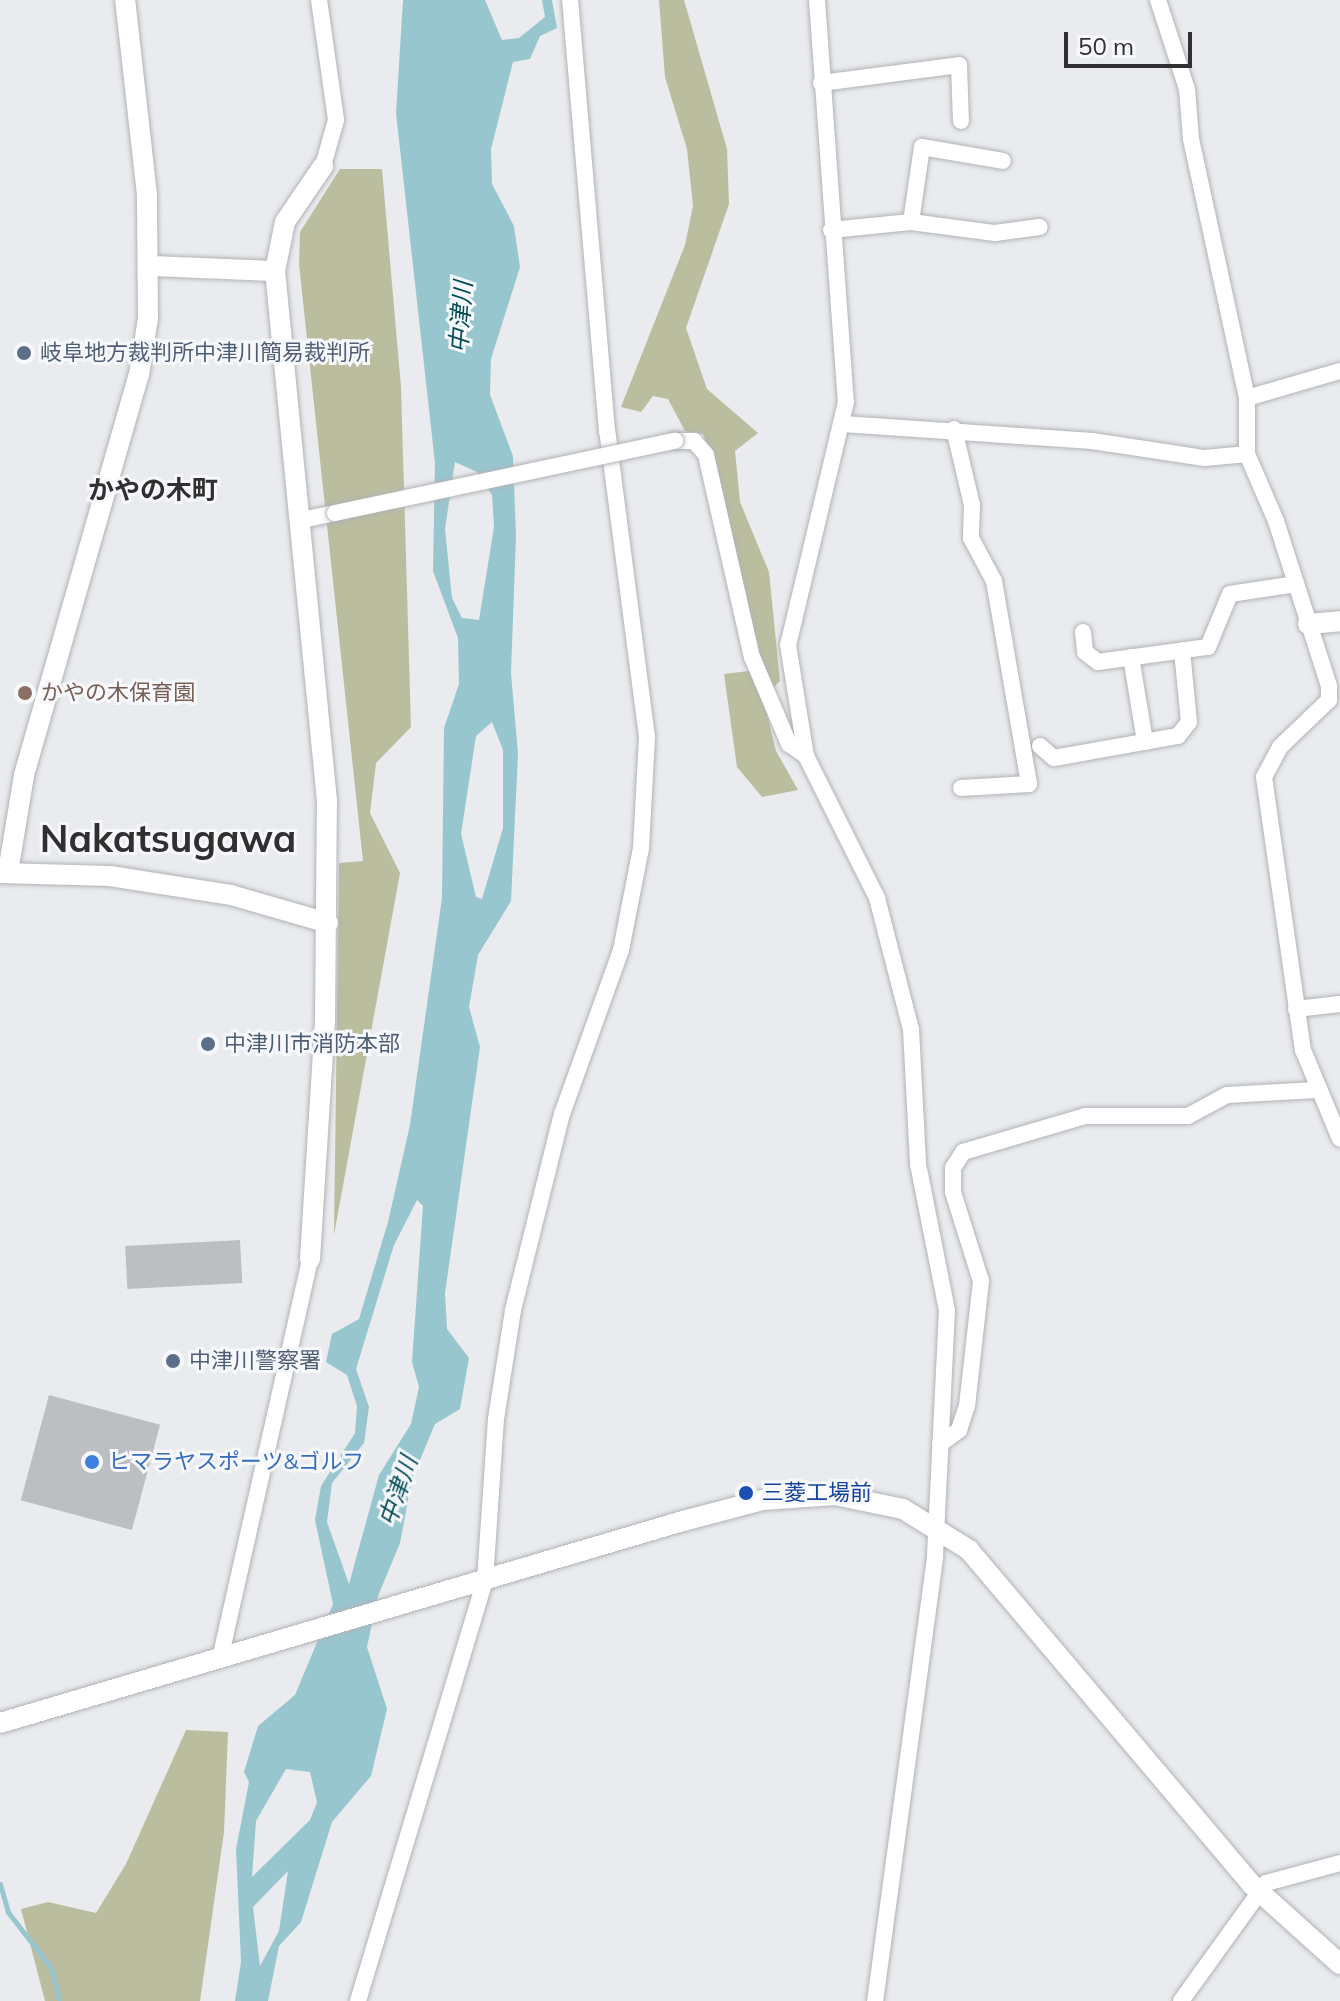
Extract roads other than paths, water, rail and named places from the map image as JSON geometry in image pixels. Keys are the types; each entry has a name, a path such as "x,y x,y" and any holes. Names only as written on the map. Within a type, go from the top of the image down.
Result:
{"street":[{"path":"125,0 150,266 139,375 24,775 4,872 155,883 231,895 328,923"},
{"path":"220,1659 310,1259 328,923 327,801 302,520 275,271 285,222 323,166 336,120 319,0"},
{"path":"358,2001 485,1580 496,1419 513,1310 562,1114 621,950 641,848 647,737 607,431 570,0"},
{"path":"817,0 843,424 793,604 788,645 806,756 877,898 911,1029 925,1216 945,1274 947,1310 936,1524 875,2001"},
{"path":"1158,0 1187,89 1191,139 1247,398 1247,454 1296,584 1329,700 1280,747 1264,777 1296,1009 1316,1090 1340,1139"},
{"path":"821,83 959,65 961,121"},
{"path":"911,222 922,147 1003,161"},
{"path":"831,230 911,222 995,233 1040,227"},
{"path":"150,266 275,271"},
{"path":"1247,398 1340,371"},
{"path":"843,424 954,429 1205,458 1247,454"},
{"path":"954,429 972,505 971,538 994,581 1029,784 961,788"},
{"path":"302,520 675,441 694,441 706,455 752,657 789,744 806,756"},
{"path":"1083,632 1085,652 1098,662 1208,647 1230,594 1296,584"},
{"path":"1308,624 1340,621"},
{"path":"1040,746 1054,758 1178,736 1189,722 1182,650"},
{"path":"1131,657 1145,742"},
{"path":"1296,1009 1340,1004"},
{"path":"940,1444 959,1430 967,1406 981,1281 953,1192 953,1168 963,1152 1085,1116 1188,1116 1227,1095 1316,1090"},
{"path":"0,1723 763,1500 835,1495 903,1509 936,1524 1008,1592 1257,1891 1340,1964"},
{"path":"1181,2001 1257,1891 1284,1875 1340,1863"}],"water":[{"name":"中津川","path":"403,0 485,0 502,40 519,38 545,17 542,0 552,0 557,28 540,36 530,59 513,62 491,149 492,184 514,226 520,267 491,359 490,395 513,456 516,536 511,673 518,754 511,901 478,955 469,1007 480,1047 445,1293 447,1329 469,1358 460,1409 435,1424 412,1479 400,1543 378,1596 367,1647 387,1709 371,1776 332,1822 301,1922 279,1946 268,2001 235,2001 241,1962 236,1849 249,1782 244,1772 258,1726 295,1695 333,1604 315,1520 321,1486 355,1433 357,1406 347,1375 326,1362 332,1334 359,1319 388,1222 410,1125 442,898 444,728 459,684 458,638 433,571 435,463 396,113","holes":["455,462 477,472 492,495 494,527 479,620 462,618 452,598 445,529","492,722 503,750 503,828 482,899 476,897 461,834 476,736","417,1200 423,1206 412,1362 419,1387 411,1424 379,1475 349,1584 327,1522 332,1483 364,1443 369,1407 356,1369 394,1245","286,1769 310,1772 317,1802 310,1820 252,1877 256,1821","288,1871 279,1931 260,1966 253,1907"]}],"waterway":[{"path":"0,1884 8,1912 51,1968 59,2001"}],"place":[{"name":"岐阜地方裁判所中津川簡易裁判所","path":"24,353"},
{"name":"かやの木保育園","path":"25,693"},
{"name":"中津川市消防本部","path":"208,1044"},
{"name":"中津川警察署","path":"173,1361"},
{"name":"ヒマラヤスポーツ&ゴルフ","path":"92,1462"},
{"name":"三菱工場前","path":"746,1493"}],"district":[{"name":"かやの木町","path":"153,490"},
{"name":"Nakatsugawa","path":"168,839"}]}
